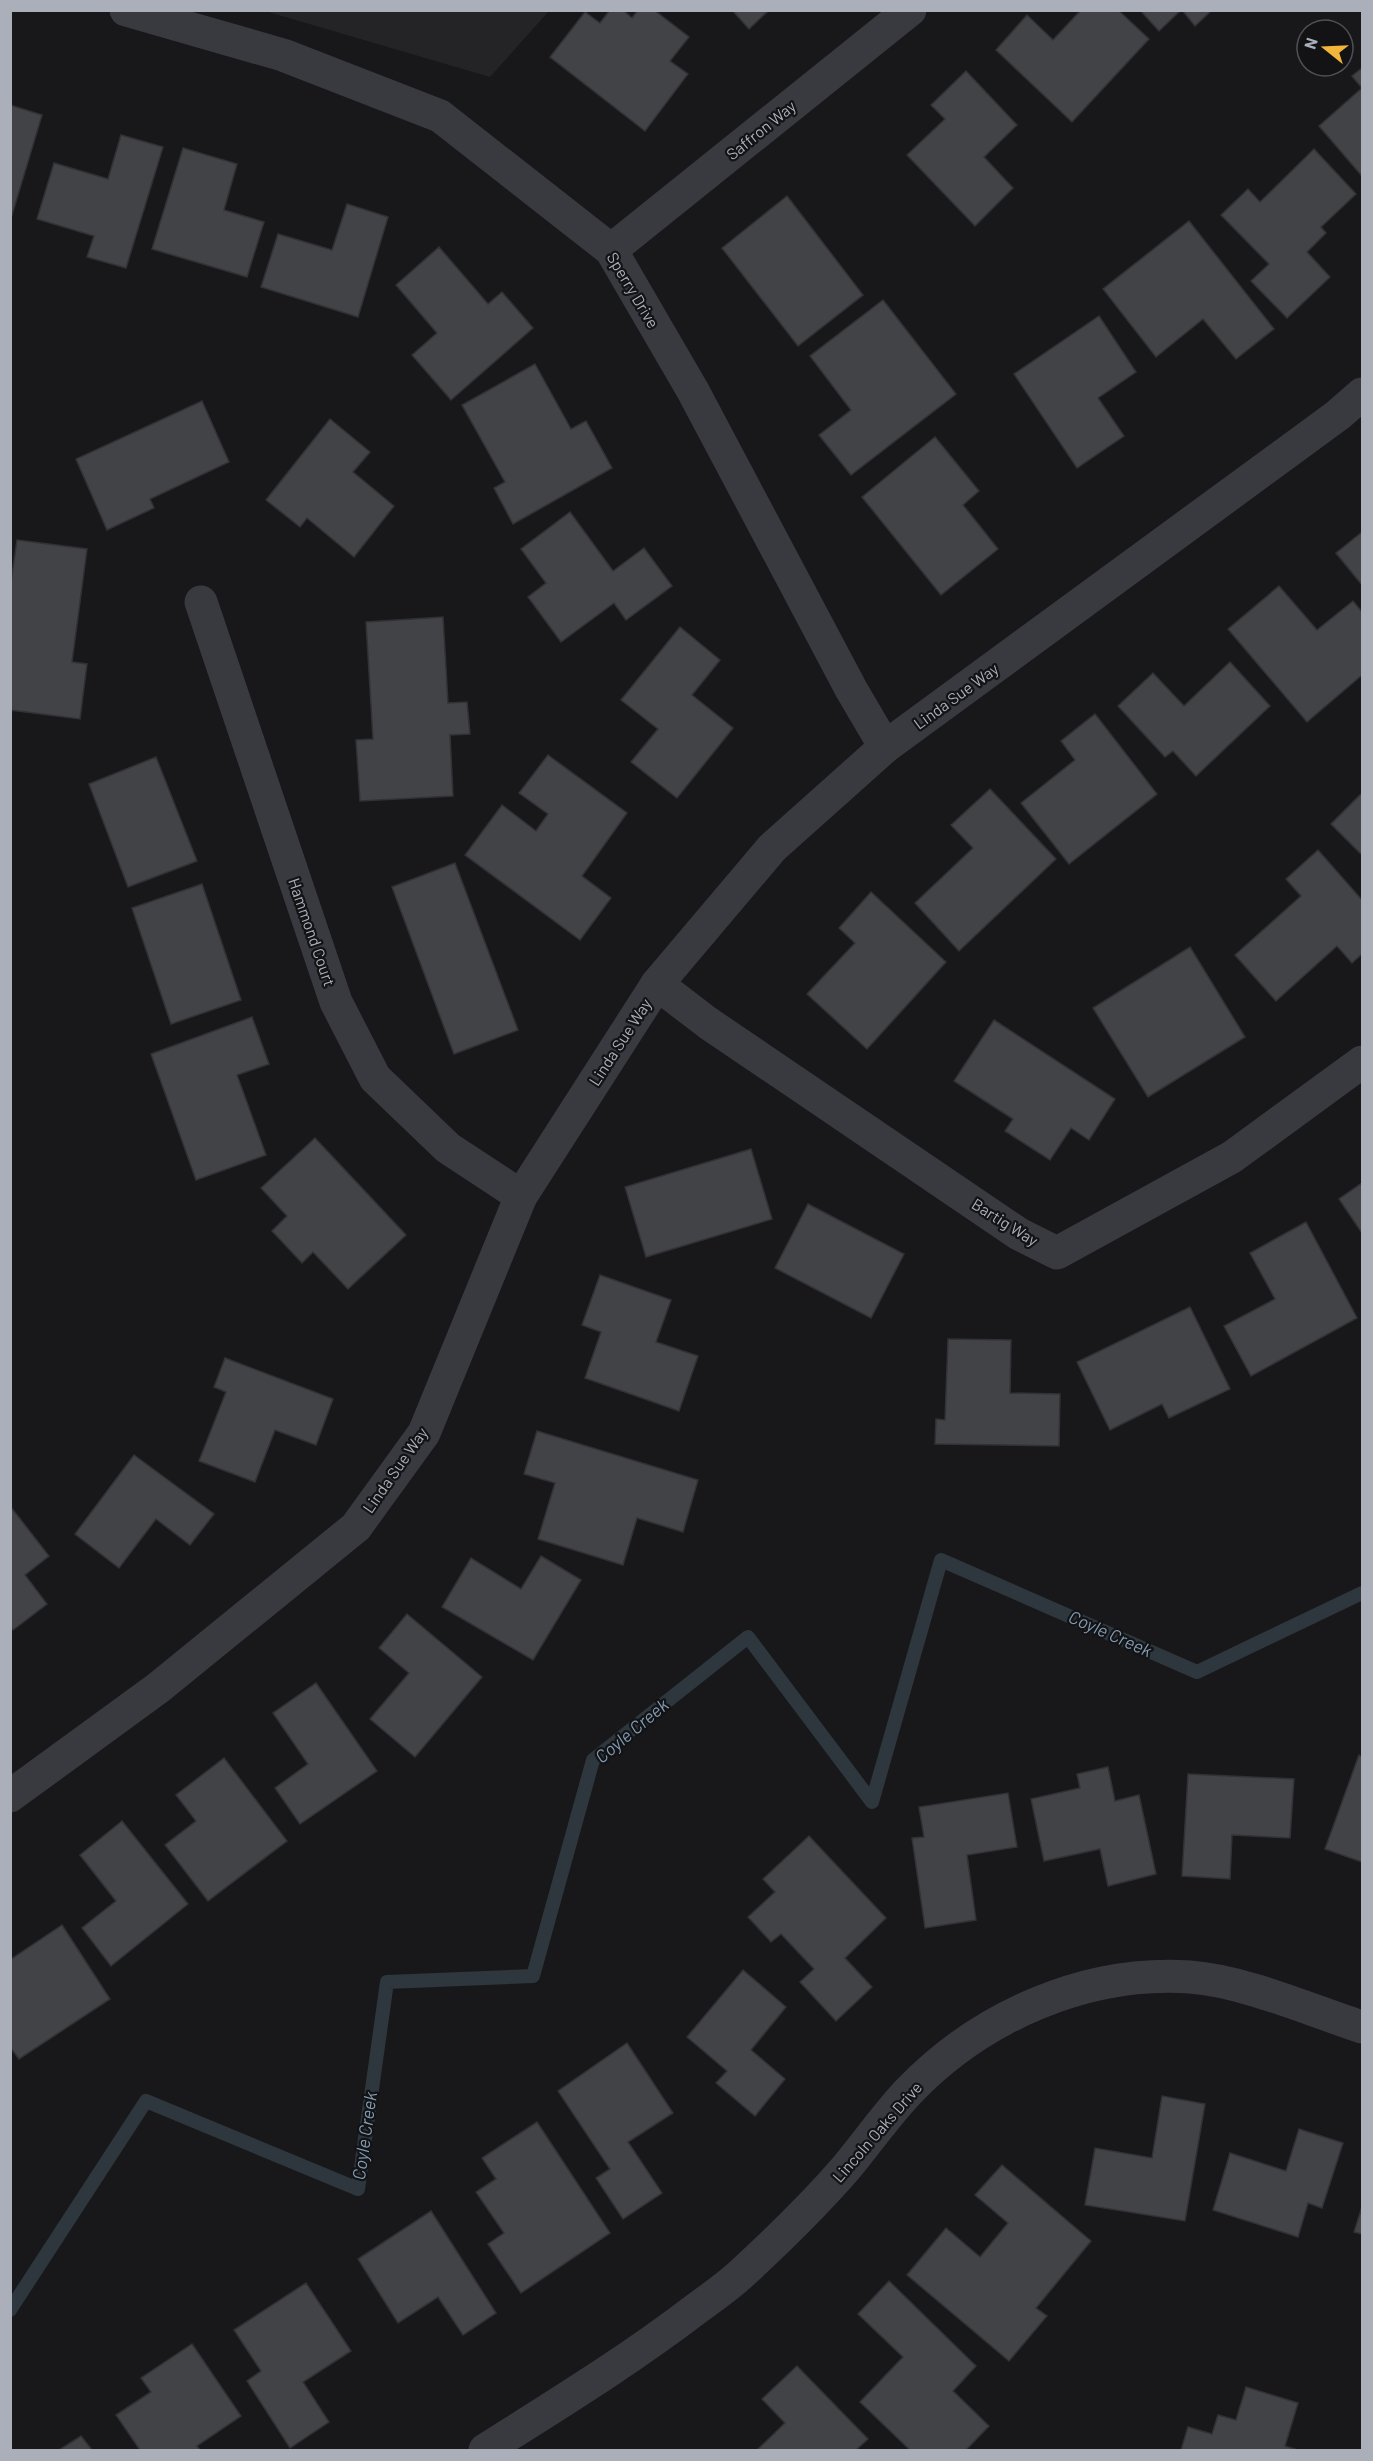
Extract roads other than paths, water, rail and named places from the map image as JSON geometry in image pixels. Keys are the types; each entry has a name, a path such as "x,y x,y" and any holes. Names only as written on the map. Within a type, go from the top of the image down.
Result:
{"street":[{"name":"Sperry Drive","path":"126,10 283,55 440,116 611,250 693,391 851,689 885,747"},
{"name":"Saffron Way","path":"611,250 910,10"},
{"name":"Linda Sue Way","path":"10,1796 158,1688 356,1527 424,1432 520,1196 657,984 772,848 885,747 1338,415 1362,394"},
{"name":"Hammond Court","path":"201,602 336,1002 375,1078 448,1148 520,1196"},
{"name":"Bartig Way","path":"657,984 708,1023 1019,1234 1057,1253 1232,1157 1362,1062"},
{"name":"Lincoln Oaks Drive","path":"484,2451 656,2339 739,2276 799,2219 846,2168 909,2091 957,2049 1012,2014 1072,1990 1136,1978 1191,1977 1244,1988 1362,2027"}],"waterway":[{"name":"Coyle Creek","path":"10,2310 146,2101 358,2189 387,1982 533,1976 593,1760 748,1637 872,1802 941,1560 1197,1672 1362,1593"}]}
